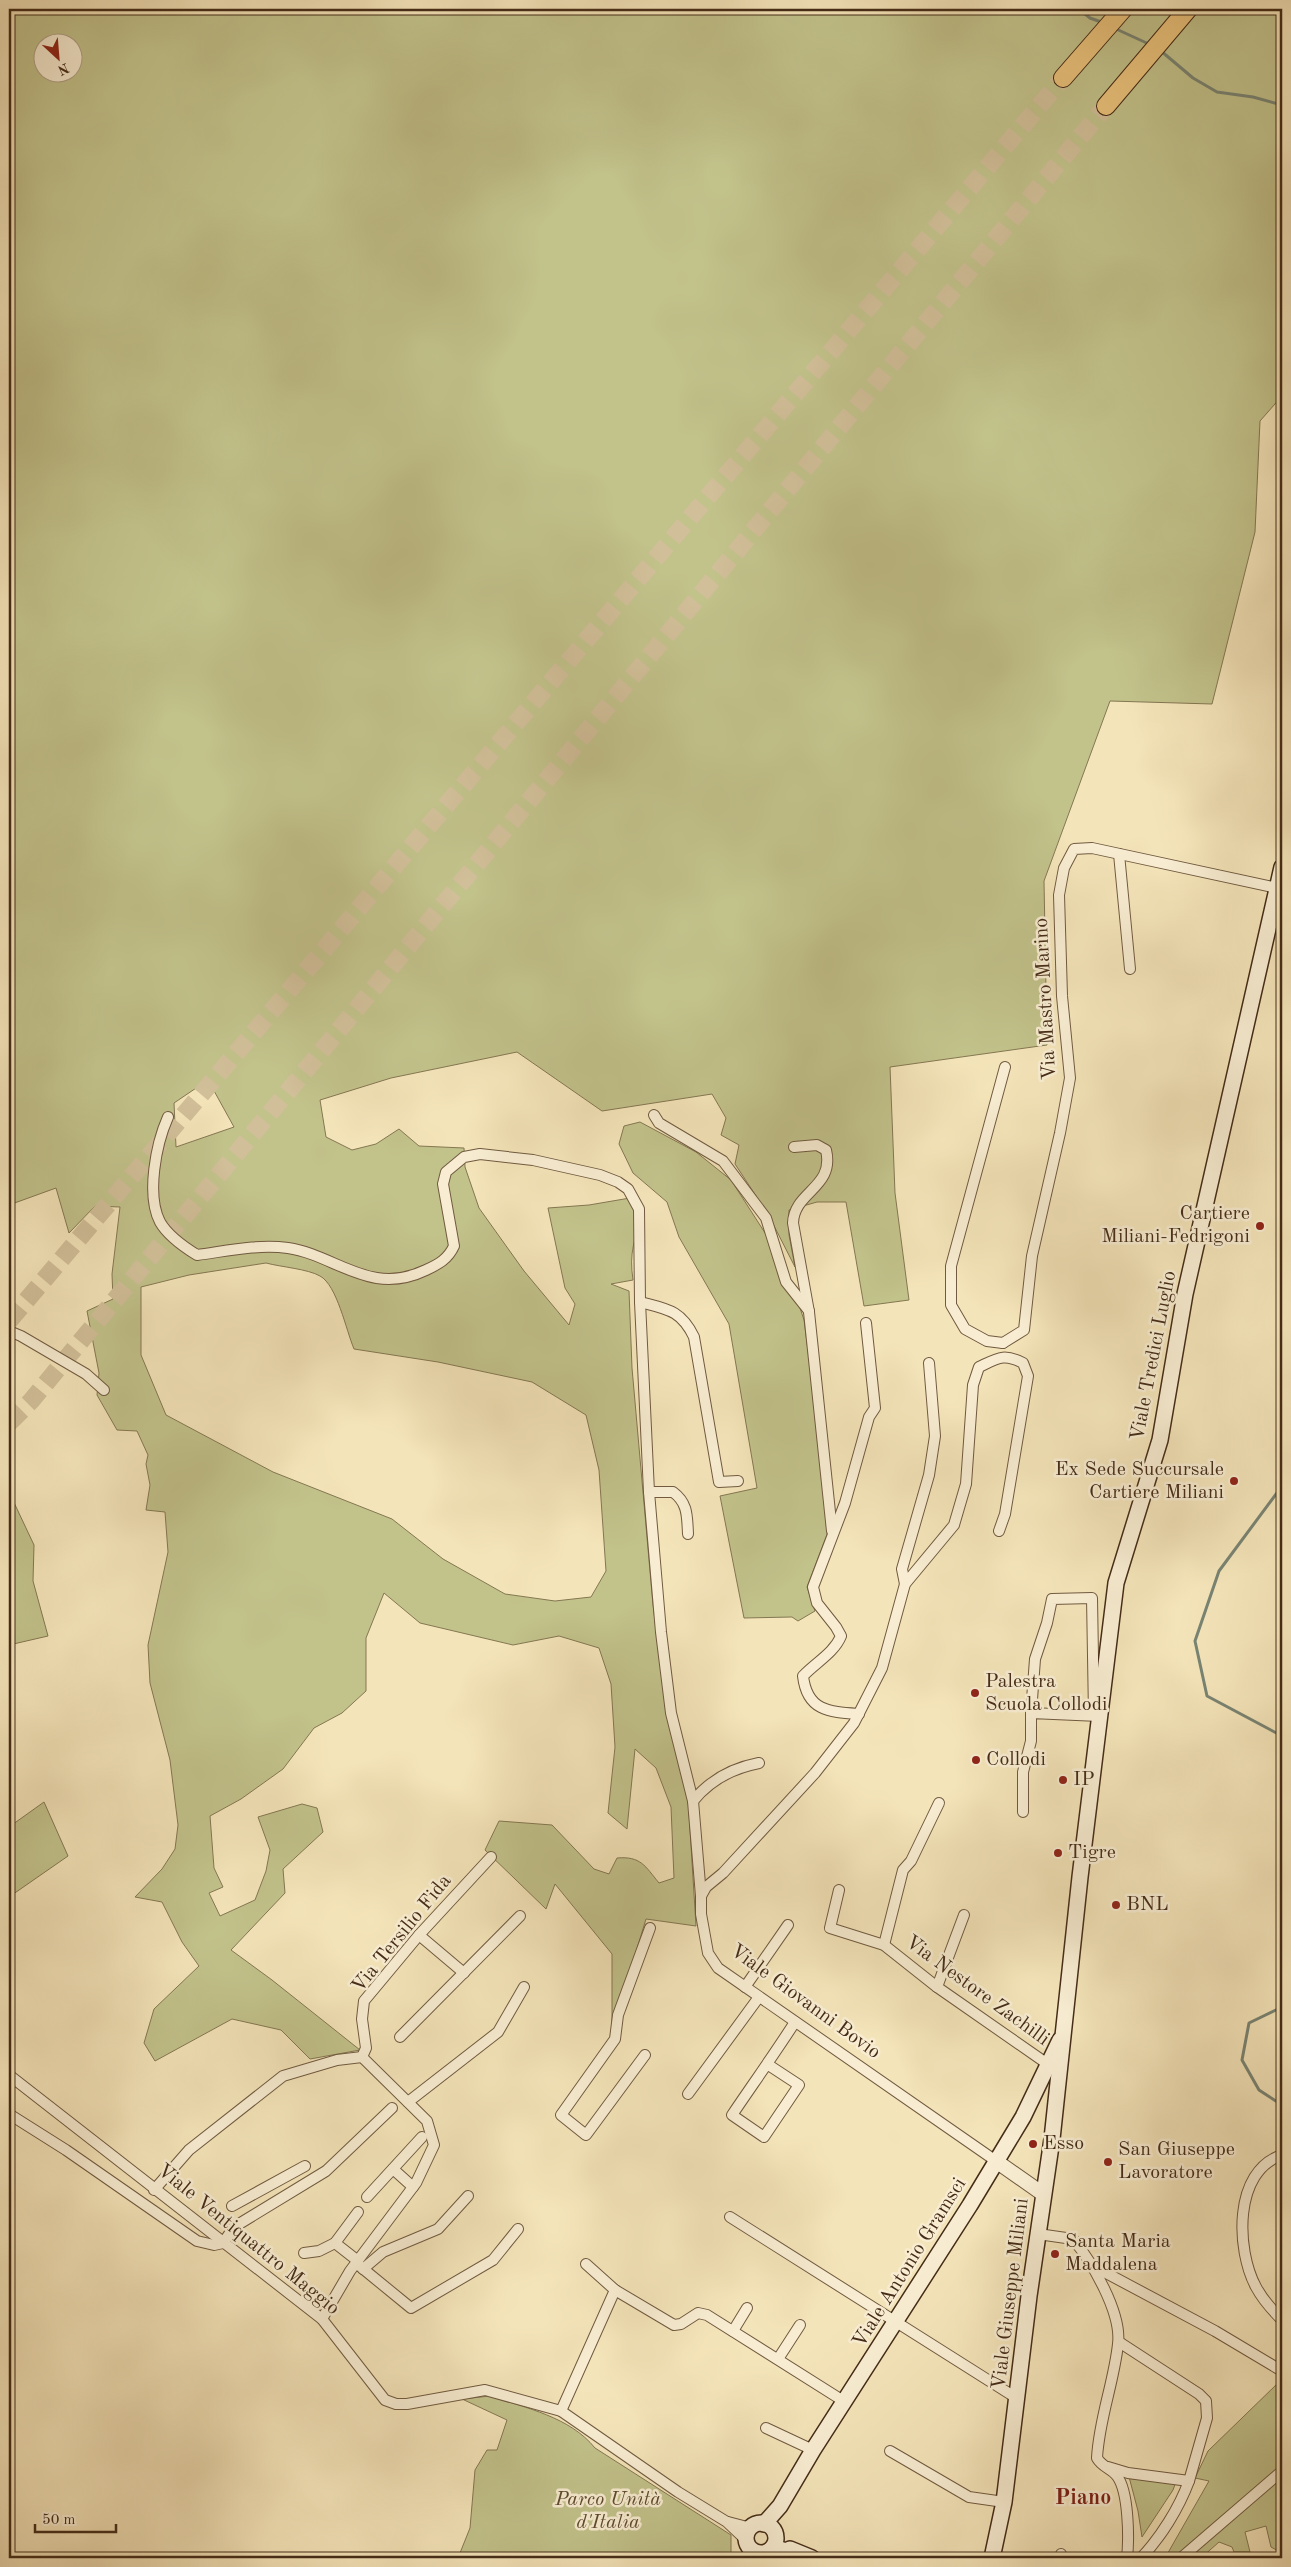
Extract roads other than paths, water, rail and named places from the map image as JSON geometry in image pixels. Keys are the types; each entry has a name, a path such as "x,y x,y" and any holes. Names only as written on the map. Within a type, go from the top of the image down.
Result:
{"highway":[{"path":"1063,78 1123,9"},
{"path":"1106,106 1188,9"}],"main road":[{"name":"Viale Tredici Luglio","path":"1062,2034 1068,2005 1097,1716 1116,1583 1160,1440 1185,1294 1282,867"},
{"name":"Viale Antonio Gramsci","path":"759,2542 812,2450 896,2323 1023,2116 1062,2034"},
{"name":"Viale Giuseppe Miliani","path":"992,2558 1004,2502 1018,2399 1043,2194 1063,2054 1062,2034"},
{"name":"Viale Ventiquattro Maggio","path":"759,2542 788,2546 790,2549 812,2558"}],"street":[{"name":"Via Mastro Marino","path":"1003,1343 1024,1330 1032,1256 1060,1133 1070,1078 1062,996 1059,895 1064,868 1074,849 1092,848 1278,888"},
{"path":"1119,854 1130,968"},
{"path":"1006,1068 951,1266 951,1305 965,1329 987,1341 1003,1343 1009,1356"},
{"path":"654,1116 659,1123 723,1161 766,1218 786,1282 809,1312"},
{"name":"Viale Giovanni Bovio","path":"168,1117 159,1137 154,1165 157,1212 164,1228 184,1247 197,1255 255,1247 289,1248 362,1276 392,1278 420,1273 440,1264 450,1255 454,1246 444,1184 446,1172 464,1157 488,1155 570,1167 618,1182 628,1189 639,1209 640,1302 649,1492 661,1632 671,1713 694,1801 701,1914 708,1953 718,1968 1043,2194"},
{"path":"794,1147 817,1145 826,1150 828,1158 827,1172 794,1212 793,1222 809,1312 832,1532"},
{"path":"640,1302 673,1311 688,1323 694,1337 719,1482 738,1481"},
{"path":"859,1714 833,1712 815,1704 805,1691 803,1676 813,1665 837,1646 840,1636 836,1627 817,1603 813,1587 832,1532 845,1503 869,1417 876,1408 866,1323"},
{"path":"9,1331 86,1374 104,1390"},
{"path":"701,1896 706,1887 723,1873 815,1773 859,1714 882,1668 905,1584 954,1524 966,1484 973,1386 979,1367 995,1359 1009,1356 1023,1363 1028,1376 1005,1514 999,1531"},
{"path":"905,1584 902,1569 929,1476 935,1436 929,1363"},
{"path":"649,1492 673,1492 683,1499 687,1511 688,1534"},
{"name":"Viale Tredici Luglio","path":"1031,1713 1035,1659 1047,1623 1052,1599 1092,1598 1097,1716"},
{"path":"1023,1812 1023,1772 1031,1741 1031,1713 1097,1716"},
{"path":"694,1801 717,1778 745,1765 759,1763"},
{"name":"Via Nestore Zachilli","path":"884,1945 903,1870 911,1861 939,1803"},
{"name":"Via Tersilio Fida","path":"362,2057 366,2048 362,2020 364,2001 419,1935 490,1857"},
{"name":"Via Nestore Zachilli","path":"839,1890 830,1928 884,1945 937,1987 1049,2064"},
{"path":"937,1987 964,1915"},
{"path":"400,2037 520,1916"},
{"path":"745,1987 788,1925"},
{"path":"645,2055 586,2135 561,2115 615,2039 618,2015 650,1928"},
{"path":"419,1935 464,1973"},
{"path":"408,2102 498,2032 524,1987"},
{"path":"688,2094 760,1997"},
{"path":"767,2064 799,2085 764,2137 732,2115 767,2064 796,2022"},
{"path":"154,2190 189,2150 282,2076 337,2060 362,2057 427,2121 434,2145 414,2186 322,2319"},
{"name":"Viale Ventiquattro Maggio","path":"9,2075 154,2190 322,2319 385,2400 396,2404 485,2390 560,2411 678,2492 759,2542"},
{"path":"9,2114 66,2150 197,2241 214,2245 223,2243 234,2228 326,2172 392,2108"},
{"path":"367,2197 422,2137"},
{"path":"1282,2155 1262,2168 1250,2184 1244,2203 1242,2228 1246,2259 1255,2286 1271,2309 1282,2320"},
{"path":"232,2206 305,2166"},
{"path":"393,2169 414,2186"},
{"path":"284,2178 292,2192"},
{"path":"359,2264 438,2229 468,2196"},
{"path":"304,2253 319,2251 335,2243 358,2212"},
{"path":"730,2217 1018,2399"},
{"path":"335,2243 411,2308 493,2260 518,2229"},
{"path":"1038,2234 1073,2239 1093,2266 1116,2320 1119,2342 1097,2458 1101,2465 1117,2476 1124,2496 1129,2536 1126,2558"},
{"path":"586,2264 614,2290 674,2325 681,2324 698,2313 708,2315 845,2402"},
{"path":"1093,2266 1215,2331 1282,2371"},
{"path":"560,2411 614,2290"},
{"path":"733,2331 747,2308"},
{"path":"778,2359 800,2325"},
{"path":"1119,2342 1199,2394 1206,2401 1207,2418 1190,2481 1184,2496 1153,2546 1142,2558"},
{"path":"766,2428 812,2450"},
{"path":"890,2451 968,2497 1004,2502"},
{"path":"1101,2465 1128,2473 1190,2481"},
{"path":"1181,2558 1282,2471"}],"waterway":[{"path":"1079,9 1090,18 1104,23"},
{"path":"1114,28 1151,45"},
{"path":"1161,51 1193,78 1217,92 1253,97 1282,105"},
{"path":"1282,1486 1219,1571 1195,1641 1207,1696 1282,1736"},
{"path":"1282,2007 1249,2023 1242,2060 1259,2090 1282,2105"}],"tunnel":[{"path":"9,1321 1063,78"},
{"path":"9,1423 31,1401 1106,106"}],"place":[{"name":"Cartiere Miliani-Fedrigoni","path":"1260,1226"},
{"name":"Ex Sede Succursale Cartiere Miliani","path":"1234,1481"},
{"name":"Palestra Scuola Collodi","path":"975,1693"},
{"name":"Collodi","path":"976,1760"},
{"name":"IP","path":"1063,1780"},
{"name":"Tigre","path":"1058,1853"},
{"name":"BNL","path":"1116,1905"},
{"name":"Esso","path":"1033,2144"},
{"name":"San Giuseppe Lavoratore","path":"1108,2162"},
{"name":"Santa Maria Maddalena","path":"1055,2254"}],"district":[{"name":"Piano","path":"1083,2498"}],"park label":[{"name":"Parco Unità d'Italia","path":"608,2512"}]}
